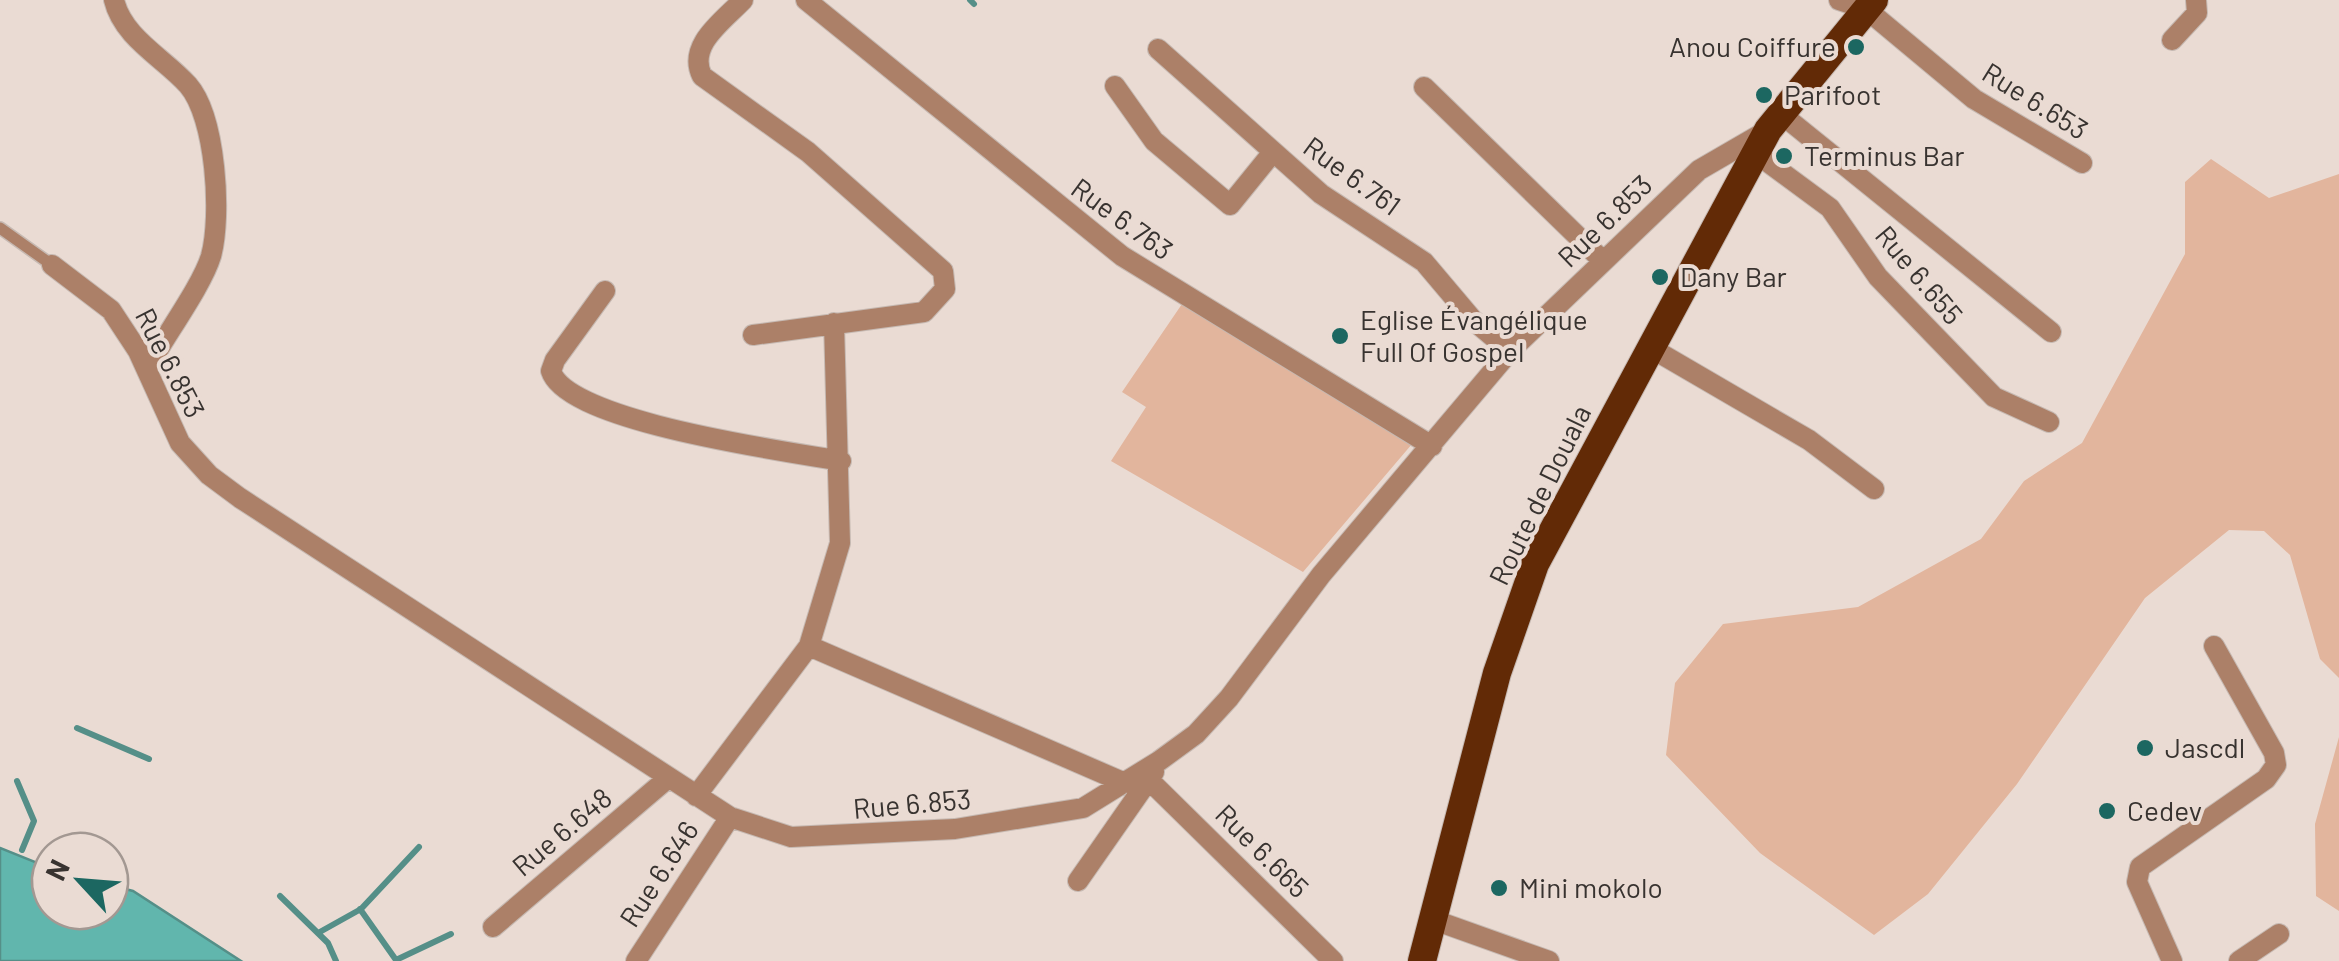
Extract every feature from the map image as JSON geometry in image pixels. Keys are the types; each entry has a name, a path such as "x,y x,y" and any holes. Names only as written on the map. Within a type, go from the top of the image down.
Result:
{"highway":[{"name":"Route de Douala","path":"1422,961 1497,674 1536,564 1768,131 1870,4"}],"street":[{"path":"114,0 126,26 190,87 201,106 213,163 210,256 148,369"},
{"path":"743,0 700,45 696,65 702,76 808,152 943,271 945,290 924,312 753,335"},
{"name":"Rue 6.763","path":"806,0 1122,256 1432,446"},
{"path":"1839,0 1870,4"},
{"path":"2172,40 2197,14 2196,0"},
{"name":"Rue 6.653","path":"1870,4 1974,99 2082,163"},
{"name":"Rue 6.761","path":"1158,49 1330,200 1424,262 1473,320 1510,351"},
{"path":"1115,86 1154,141 1181,159 1230,205 1273,152"},
{"path":"1424,87 1603,262"},
{"path":"1768,131 2051,332"},
{"name":"Rue 6.853","path":"52,266 111,310 148,369 180,443 209,474 668,779 730,816 790,837 904,834 1051,816 1083,808 1124,783 1155,771 1228,698 1321,575 1510,351 1699,170 1768,131"},
{"name":"Rue 6.655","path":"1768,131 1830,208 1878,278 1980,384 2017,411 2049,422"},
{"path":"605,291 555,360 551,371 564,391 644,424 841,461"},
{"path":"696,796 809,646 840,543 841,461 834,323"},
{"path":"1651,348 1809,440 1874,488"},
{"path":"809,646 1124,783"},
{"path":"2172,961 2137,882 2140,866 2266,778 2276,764 2274,753 2214,646"},
{"path":"1078,881 1155,771"},
{"name":"Rue 6.665","path":"1155,771 1333,961"},
{"name":"Rue 6.648","path":"493,927 668,779"},
{"name":"Rue 6.646","path":"636,961 730,816"},
{"path":"1434,920 1549,961"},
{"path":"2239,961 2280,934"}],"lane":[{"name":"Rue 6.853","path":"0,228 52,266"}],"shaded area":[{"path":"2211,159 2269,198 2339,174 2339,678 2320,659 2290,555 2264,531 2229,530 2145,598 2017,784 1928,894 1874,935 1760,853 1666,755 1675,683 1723,624 1858,607 1981,539 2024,481 2082,443 2185,254 2185,182"},
{"path":"1182,304 1412,444 1303,572 1111,461 1146,407 1122,392"},
{"path":"2339,737 2339,911 2316,896 2315,824"}],"water":[{"path":"0,848 30,860 30,931 130,931 130,890 241,961 0,961"}],"waterway":[{"path":"970,0 974,4"},
{"path":"77,728 149,759"},
{"path":"17,781 34,821 22,850"},
{"path":"318,933 361,909 419,847"},
{"path":"280,896 328,943 336,961"},
{"path":"360,909 396,960 451,934"}],"place":[{"name":"Anou Coiffure","path":"1856,47"},
{"name":"Parifoot","path":"1764,95"},
{"name":"Terminus Bar","path":"1784,156"},
{"name":"Dany Bar","path":"1660,277"},
{"name":"Eglise Évangélique Full Of Gospel","path":"1340,336"},
{"name":"Jascdl","path":"2145,748"},
{"name":"Cedev","path":"2107,811"},
{"name":"Mini mokolo","path":"1499,888"}]}
